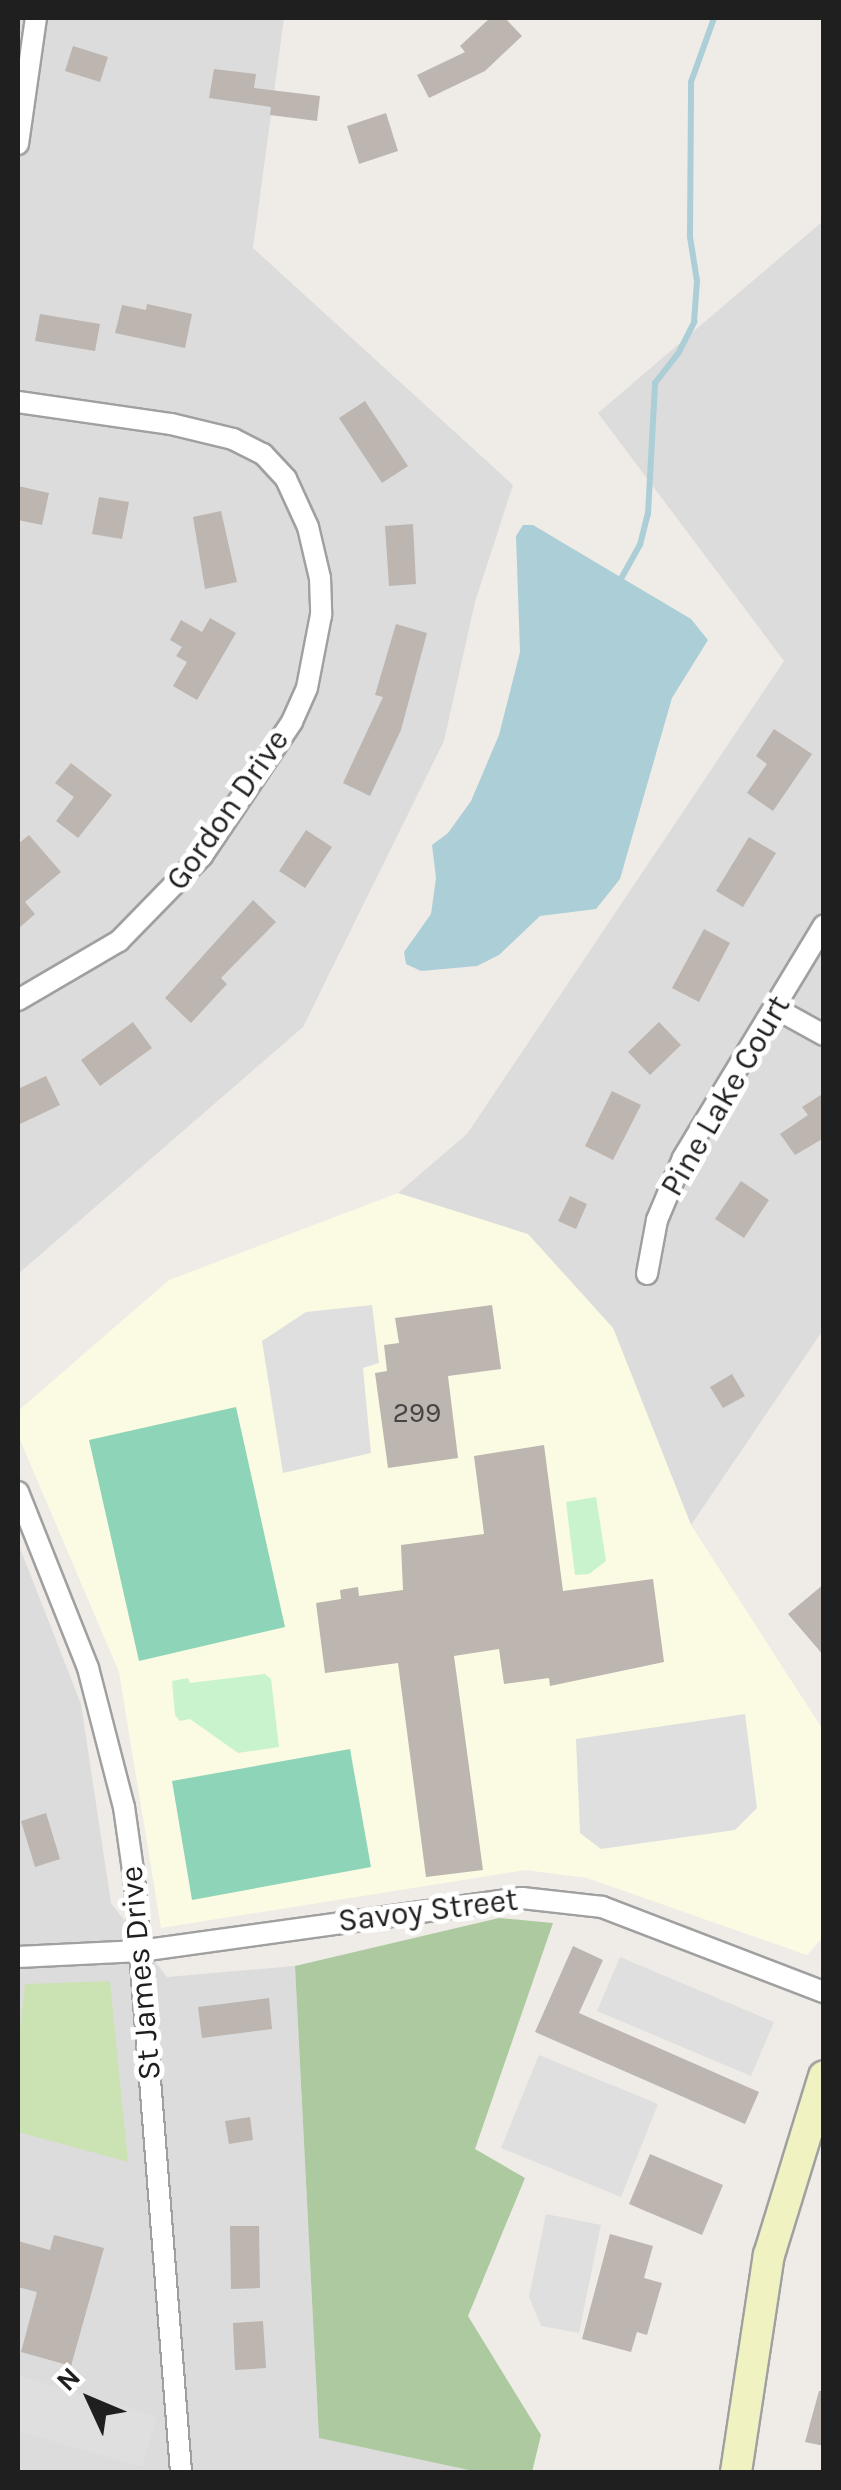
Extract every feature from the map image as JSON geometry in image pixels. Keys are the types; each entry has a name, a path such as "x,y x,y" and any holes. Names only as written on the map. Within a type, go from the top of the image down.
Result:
{"main road":[{"path":"736,2472 769,2255 824,2076"}],"street":[{"path":"18,144 36,18"},
{"name":"Gordon Drive","path":"18,402 171,424 233,439 263,454 286,479 308,527 320,578 321,615 317,652 292,722 202,856 167,897 118,942 18,1000"},
{"name":"Pine Lake Court","path":"647,1274 657,1220 683,1158 824,924"},
{"path":"775,1008 824,1035"},
{"name":"St James Drive","path":"18,1492 64,1602 108,1737 132,1859 182,2472"},
{"name":"Savoy Street","path":"18,1957 140,1951 481,1901 562,1900 602,1907 824,1992"}],"shaded area":[{"path":"18,18 284,18 253,248 513,485 475,602 444,741 303,1027 18,1274"},
{"path":"823,221 823,1330 691,1525 613,1328 398,1193 467,1134 784,661 598,413"},
{"path":"398,1193 528,1234 613,1328 691,1525 823,1730 823,1937 807,1955 587,1878 525,1870 161,1928 119,1672 18,1435 18,1411 169,1280"},
{"path":"372,1305 379,1363 363,1368 371,1453 283,1473 262,1341 306,1312"},
{"path":"18,1543 81,1704 111,1903 167,1977 295,1966 319,2438 478,2472 18,2472"},
{"path":"745,1714 757,1808 735,1830 601,1849 580,1833 576,1739"},
{"path":"620,1957 774,2022 751,2076 597,2011"},
{"path":"539,2055 658,2104 621,2197 501,2148"},
{"path":"546,2214 601,2225 579,2333 541,2326 529,2297"},
{"path":"19,2376 157,2416 142,2467 18,2431"}],"green space":[{"path":"236,1407 285,1627 139,1661 89,1440"},
{"path":"596,1497 606,1561 589,1574 575,1575 566,1502"},
{"path":"265,1674 271,1679 279,1747 238,1753 190,1719 180,1721 175,1715 172,1681 188,1678 190,1683"},
{"path":"350,1749 371,1867 192,1900 172,1781"},
{"path":"499,1918 553,1923 475,2149 525,2178 468,2316 541,2435 532,2472 478,2472 319,2438 295,1966"},
{"path":"110,1981 128,2162 18,2132 18,2045 25,1984"}],"water":[{"path":"523,525 533,525 691,619 708,640 672,698 620,879 596,909 540,916 499,955 477,966 421,971 406,964 404,952 431,914 436,878 432,845 448,833 471,801 499,735 520,652 516,536"}],"building":[{"path":"490,18 505,18 522,36 485,71 429,98 417,75 465,52 460,46"},
{"path":"73,46 108,57 100,82 65,71"},
{"path":"214,69 256,74 254,88 320,96 317,121 270,115 271,107 209,98"},
{"path":"386,113 398,151 359,164 347,126"},
{"path":"147,304 192,314 185,348 115,333 122,305 146,310"},
{"path":"40,314 100,324 95,351 35,341"},
{"path":"365,401 408,466 382,483 339,418"},
{"path":"18,486 49,493 42,525 18,520"},
{"path":"99,497 129,502 122,539 92,534"},
{"path":"221,511 237,582 205,589 193,517"},
{"path":"413,524 416,584 389,586 385,526"},
{"path":"210,618 236,633 197,700 173,686 187,662 176,656 182,647 170,640 181,620 202,632"},
{"path":"396,624 427,633 401,730 370,796 343,783 383,697 375,695"},
{"path":"774,729 812,754 773,811 747,793 767,764 756,756"},
{"path":"71,763 112,795 78,838 56,821 74,797 55,783"},
{"path":"306,830 332,847 305,888 279,871"},
{"path":"29,835 61,872 25,902 35,914 18,929 18,844"},
{"path":"749,837 776,853 743,907 716,891"},
{"path":"253,900 276,922 221,978 227,984 191,1023 165,998"},
{"path":"704,929 730,943 699,1002 672,988"},
{"path":"133,1022 152,1048 100,1086 81,1060"},
{"path":"659,1022 681,1045 650,1075 628,1052"},
{"path":"46,1076 60,1105 18,1125 18,1089"},
{"path":"612,1091 641,1105 613,1160 585,1146"},
{"path":"824,1093 824,1138 795,1155 780,1134 808,1115 802,1107"},
{"path":"741,1181 769,1200 744,1238 715,1219"},
{"path":"570,1196 587,1204 576,1229 558,1221"},
{"path":"492,1305 501,1369 448,1376 458,1458 388,1468 375,1373 387,1371 384,1345 399,1343 395,1318"},
{"path":"732,1374 745,1396 723,1408 710,1387"},
{"path":"544,1445 563,1591 653,1579 664,1662 550,1686 549,1678 504,1684 499,1649 454,1656 483,1870 426,1877 398,1663 325,1673 316,1603 341,1599 340,1590 358,1587 359,1596 403,1590 401,1545 484,1534 474,1456"},
{"path":"824,1584 824,1656 788,1614"},
{"path":"46,1813 60,1859 35,1867 21,1821"},
{"path":"573,1946 603,1960 579,2013 759,2092 745,2124 535,2032"},
{"path":"269,1998 272,2029 202,2038 198,2007"},
{"path":"250,2117 253,2140 229,2144 225,2121"},
{"path":"650,2154 723,2185 702,2235 629,2204"},
{"path":"230,2226 259,2226 260,2288 231,2289"},
{"path":"610,2234 653,2246 644,2278 662,2283 647,2335 637,2332 631,2352 582,2339"},
{"path":"54,2235 104,2248 71,2366 21,2352 37,2292 18,2287 18,2241 50,2250"},
{"path":"263,2321 266,2368 235,2370 233,2323"},
{"path":"819,2391 824,2391 824,2446 805,2442"}],"waterway":[{"path":"622,577 640,545 648,514 655,383 679,352 694,322 697,281 690,237 691,82 714,18"}]}
